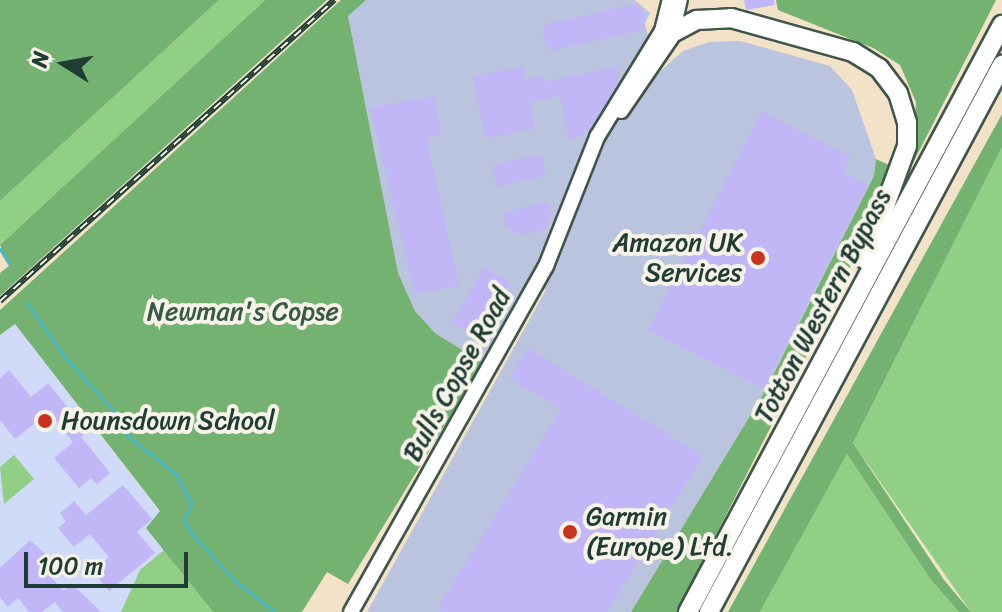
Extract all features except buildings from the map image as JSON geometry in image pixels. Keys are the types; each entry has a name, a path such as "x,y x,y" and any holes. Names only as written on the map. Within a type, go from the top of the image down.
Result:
{"main road":[{"path":"674,32 714,17 748,21 853,52 879,68 898,93 907,123 902,169 833,341"},
{"name":"Totton Western Bypass","path":"688,612 1002,25"},
{"name":"Totton Western Bypass","path":"709,612 1002,65"}],"street":[{"name":"Bulls Copse Road","path":"351,612 546,266 614,105 662,31 670,0"},
{"name":"Bulls Copse Road","path":"593,155 674,32 680,0"}],"shaded area":[{"path":"366,0 635,0 650,13 645,23 648,36 636,59 656,75 683,51 709,42 740,41 830,66 852,90 876,159 874,176 765,391 631,612 367,612 546,290 528,280 483,363 435,333 415,311 398,273 360,90 348,15"},
{"name":"Hounsdown School","path":"12,320 160,512 147,528 213,612 0,612 0,330"}],"green space":[{"path":"0,0 219,0 0,201"},
{"path":"219,0 265,0 0,245 0,201"},
{"path":"265,0 327,0 0,296 0,273 9,266 0,245"},
{"name":"Newman's Copse","path":"341,0 366,0 348,16 398,273 415,311 435,333 483,363 348,584 327,572 302,612 213,612 146,528 160,511 15,324 0,335 0,310"},
{"path":"776,0 996,0 913,163 916,102 900,65 873,48 778,10"},
{"path":"1002,114 1002,147 853,443 944,580 971,612 959,612 931,580 847,454 760,612 728,612"},
{"path":"1002,147 1002,612 971,612 853,443"},
{"path":"876,159 893,167 844,282 677,612 631,612 765,391 874,176"},
{"path":"847,454 931,580 959,612 760,612"},
{"path":"14,455 34,479 4,504 0,467"},
{"path":"164,550 213,612 121,612 140,570"}],"waterway":[{"path":"0,249 9,264"},
{"path":"27,303 64,356 121,419 127,435 177,475 191,504 184,520 191,533 234,580 276,612"}],"railway":[{"path":"0,301 334,0"}],"place":[{"name":"Amazon UK Services","path":"758,258"},
{"name":"Hounsdown School","path":"45,421"},
{"name":"Garmin (Europe) Ltd.","path":"570,532"}]}
